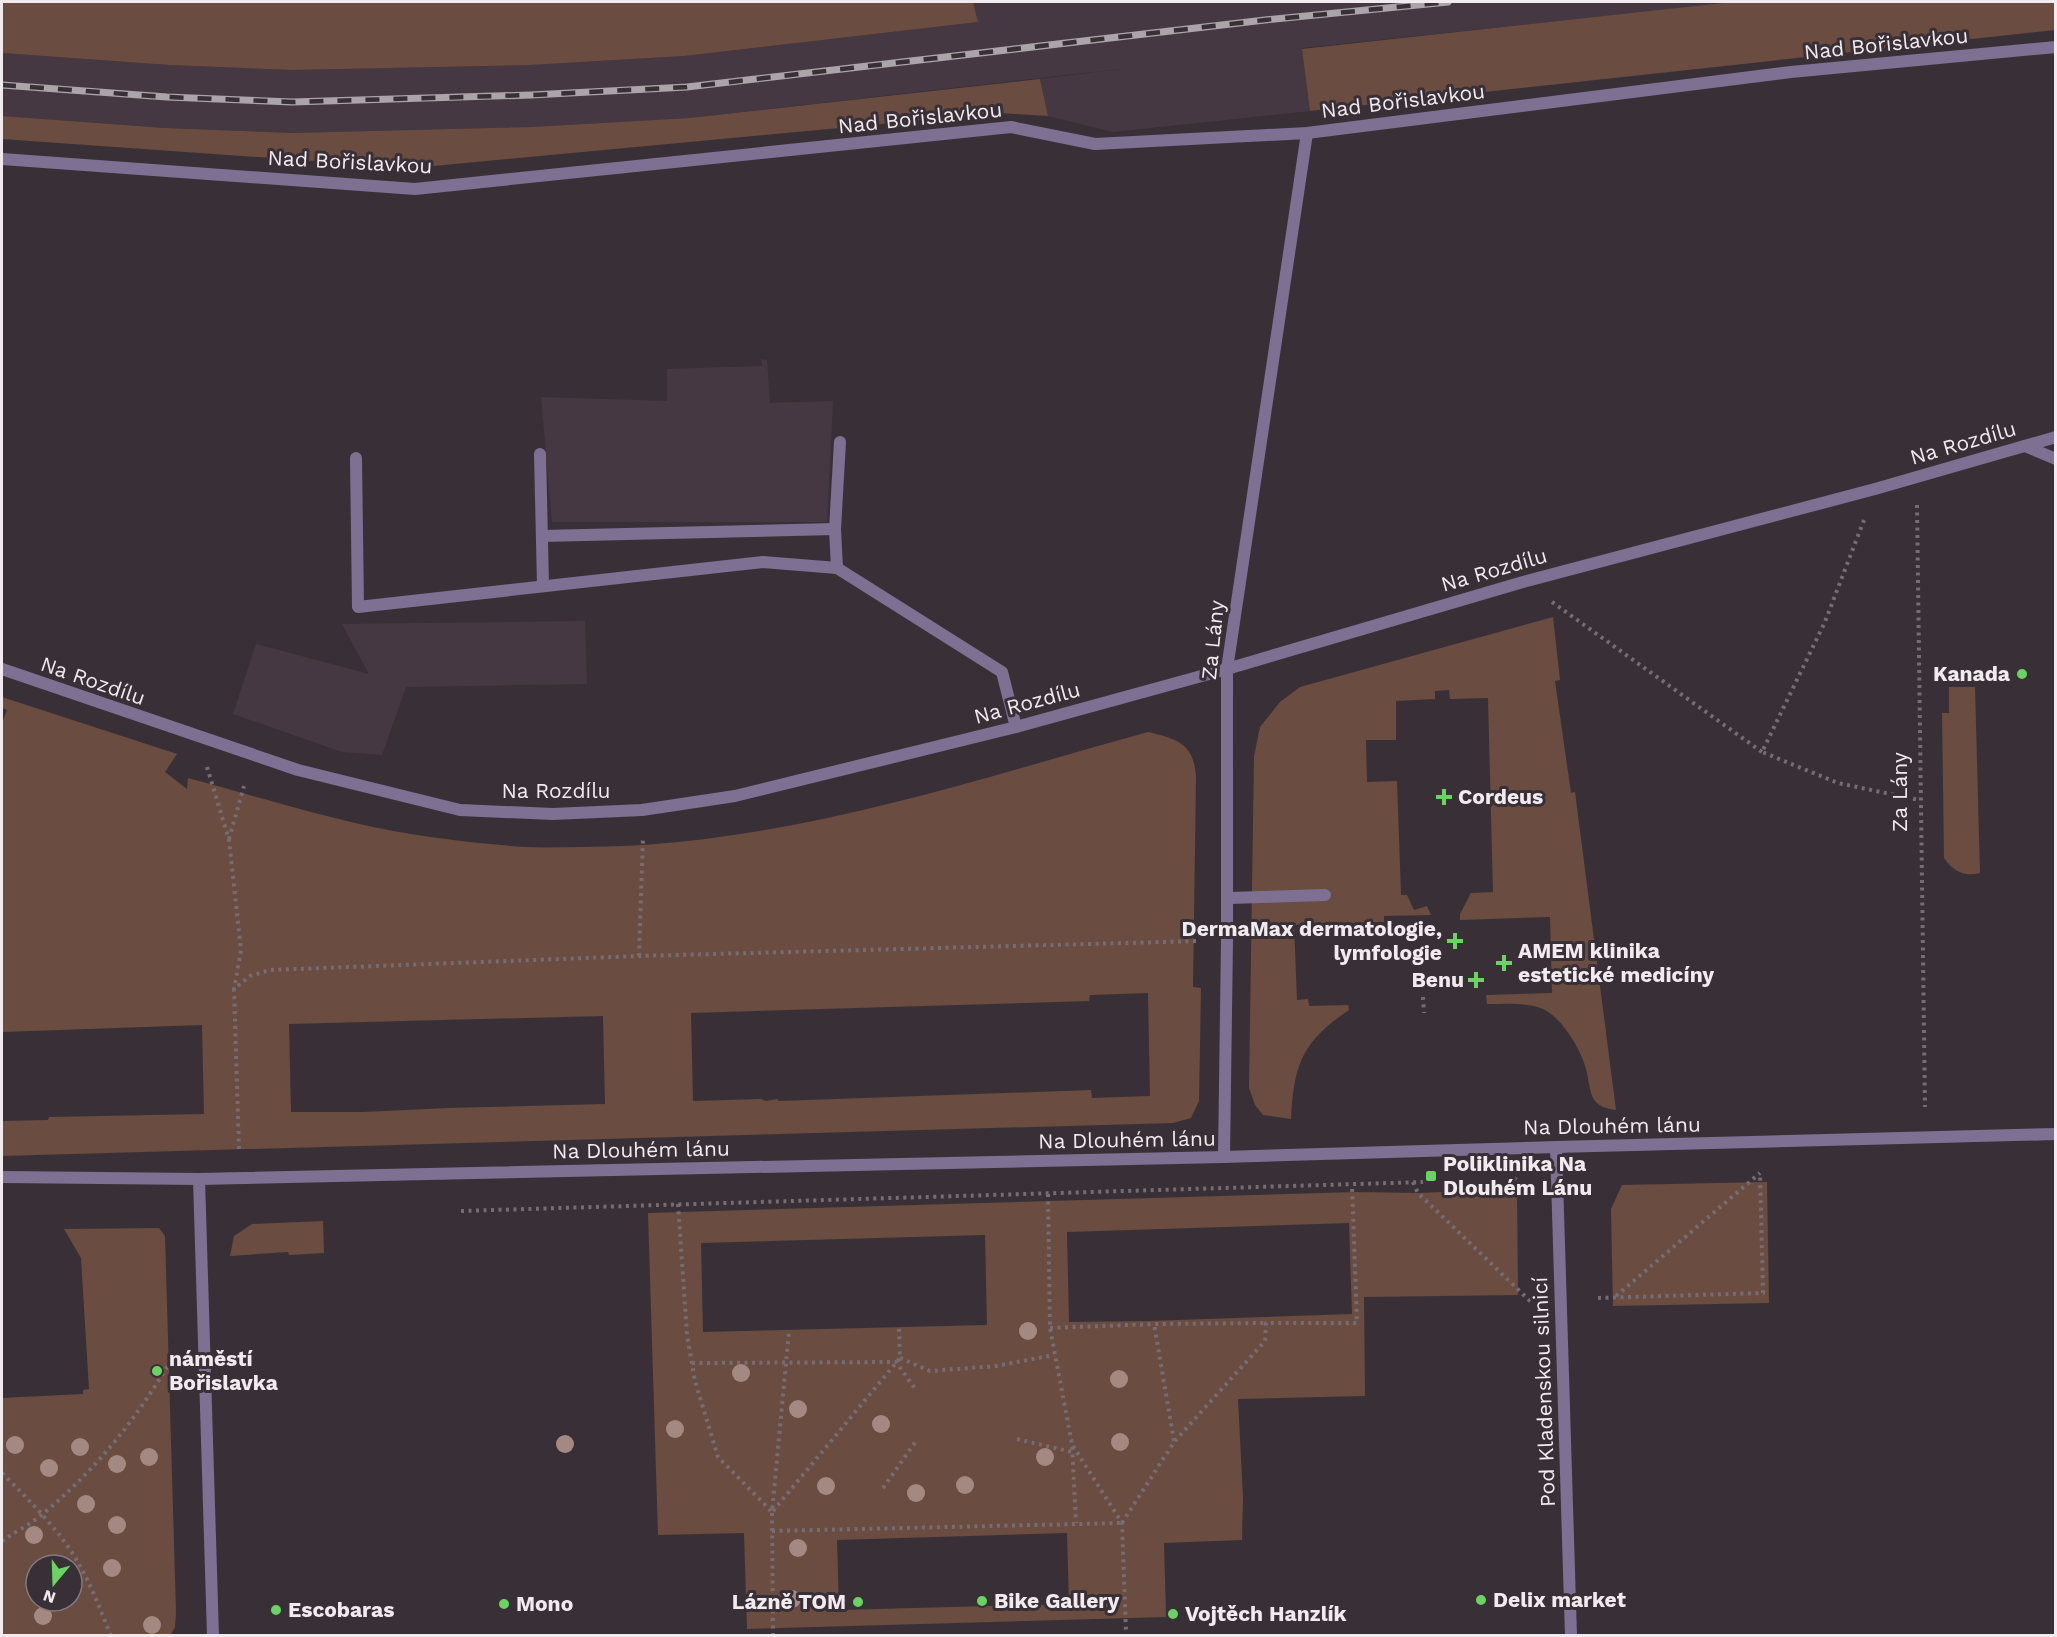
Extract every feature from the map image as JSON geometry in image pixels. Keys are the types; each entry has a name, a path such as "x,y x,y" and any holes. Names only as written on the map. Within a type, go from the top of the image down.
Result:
{"street":[{"name":"Nad Bořislavkou","path":"2,159 415,189 1011,127 1095,144 1307,133 1791,72 2055,47"},
{"name":"Za Lány","path":"1224,1157 1228,898 1227,669 1307,133"},
{"name":"Na Rozdílu","path":"2,669 298,771 460,810 553,814 642,810 735,796 1016,727 1227,669 1523,582 1875,489 2055,436"},
{"path":"837,568 835,529 840,442"},
{"path":"2025,446 2055,459"},
{"path":"540,454 543,585"},
{"path":"356,458 358,607 763,561 837,568 1002,672 1016,727"},
{"path":"542,536 835,529"},
{"path":"1228,898 1324,895"},
{"name":"Na Dlouhém lánu","path":"199,1179 1224,1157 1556,1146 2055,1134"},
{"name":"Pod Kladenskou silnicí","path":"1556,1146 1571,1635"},
{"path":"2,1177 199,1179 213,1635"}],"path":[{"name":"Za Lány","path":"1917,477 1917,598 1920,664 1919,800 1925,1107"},
{"path":"1762,752 1825,622 1875,489"},
{"path":"1523,582 1762,752 1838,783 1919,800"},
{"path":"204,740 208,776 229,840 241,951 234,989 240,1177"},
{"path":"229,840 244,786"},
{"path":"639,956 643,839"},
{"path":"234,989 250,976 270,970 639,956 1227,940"},
{"path":"1423,997 1424,1013"},
{"path":"1598,1298 1763,1293 1760,1173 1616,1296"},
{"path":"1503,1178 1514,1178 1528,1190 1528,1201"},
{"path":"1413,1182 1418,1193 1532,1304 1532,1292"},
{"path":"461,1211 1424,1182"},
{"path":"1050,1328 1154,1324 1357,1323 1352,1185"},
{"path":"1048,1194 1050,1328 1072,1444 1076,1523"},
{"path":"678,1204 687,1335 695,1380 718,1458 772,1512"},
{"path":"2,1541 43,1514 111,1448 162,1376 202,1305"},
{"path":"1122,1523 1174,1442 1265,1341 1266,1323"},
{"path":"1154,1324 1174,1442"},
{"path":"899,1328 898,1360 916,1390"},
{"path":"773,1635 772,1512 789,1331"},
{"path":"692,1363 898,1360 930,1371 996,1366 1054,1355"},
{"path":"772,1512 898,1360"},
{"path":"1017,1439 1072,1452"},
{"path":"883,1488 916,1441"},
{"path":"1072,1444 1122,1523 1126,1633"},
{"path":"2,1473 43,1514 70,1550 93,1592 111,1635"},
{"path":"772,1531 1122,1523"}],"shaded area":[{"path":"2,2 973,2 978,22 684,56 530,65 292,70 169,65 2,53"},
{"path":"973,2 1742,2 1302,48 1310,111 1113,132 1048,116 1040,79 1128,68 689,118 533,127 292,133 165,128 2,116 2,53 169,65 292,70 530,65 684,56 978,22"},
{"path":"1732,2 2055,2 2055,30 1310,111 1302,49"},
{"path":"1040,79 1048,116 999,113 412,168 2,139 2,116 165,128 292,133 532,127 689,118"},
{"path":"761,359 767,360 770,403 833,401 827,522 552,522 541,397 667,401 667,369 762,366"},
{"path":"1553,617 1560,680 1555,681 1571,793 1575,792 1616,1110 1599,1105 1595,1101 1580,1052 1564,1027 1550,1013 1529,1005 1487,1004 1486,995 1552,993 1550,917 1460,920 1460,914 1471,893 1493,892 1488,698 1450,699 1449,690 1435,691 1435,699 1396,701 1396,740 1366,740 1367,782 1397,781 1401,895 1407,895 1414,910 1427,906 1431,915 1384,916 1384,922 1294,925 1297,1000 1308,999 1309,1006 1348,1005 1349,1010 1321,1033 1304,1056 1295,1083 1291,1119 1263,1115 1255,1105 1249,1088 1254,756 1260,727 1280,702 1300,687"},
{"path":"585,621 587,684 406,687 382,755 342,752 233,714 256,644 369,674 342,624"},
{"path":"1949,687 1975,687 1980,873 1974,874 1959,872 1944,858 1942,713 1949,713"},
{"path":"2,697 177,754 165,772 187,789 188,778 376,828 462,841 533,847 657,844 729,836 800,824 940,791 1148,732 1167,737 1182,744 1188,750 1195,766 1196,777 1193,987 1201,988 1199,1101 1191,1118 1173,1123 2,1156 2,1121 48,1120 49,1117 204,1114 202,1025 2,1032 2,723 7,710 2,708","holes":["1148,993 1150,1096 1092,1098 1091,1090 779,1101 777,1099 693,1101 691,1013 1089,1001 1090,995","603,1016 605,1104 363,1112 291,1112 289,1024"]},
{"path":"1767,1182 1769,1303 1613,1306 1611,1209 1622,1185"},
{"path":"1517,1189 1518,1295 1364,1297 1365,1396 1238,1399 1243,1497 1242,1540 1164,1543 1166,1617 747,1629 744,1533 658,1535 648,1213 1356,1192 1418,1193","holes":["1349,1223 1352,1314 1069,1322 1067,1232","985,1235 987,1325 703,1332 701,1243","1067,1533 1069,1604 839,1610 837,1540"]},
{"path":"323,1221 324,1253 289,1255 288,1252 230,1256 234,1236 252,1224"},
{"path":"159,1228 165,1236 176,1612 175,1627 170,1636 2,1635 2,1398 83,1394 83,1390 89,1389 81,1258 64,1229"}],"railway":[{"path":"2,85 167,97 292,102 531,95 687,87 1265,20 1448,2"}],"place":[{"name":"Kanada","path":"2022,674"},
{"name":"Cordeus","path":"1444,797"},
{"name":"DermaMax dermatologie, lymfologie","path":"1455,941"},
{"name":"AMEM klinika estetické medicíny","path":"1504,963"},
{"name":"Benu","path":"1476,980"},
{"name":"Poliklinika Na Dlouhém Lánu","path":"1431,1176"},
{"name":"náměstí Bořislavka","path":"157,1371"},
{"name":"Delix market","path":"1481,1600"},
{"name":"Bike Gallery","path":"982,1601"},
{"name":"Lázně TOM","path":"858,1602"},
{"name":"Mono","path":"504,1604"},
{"name":"Escobaras","path":"276,1610"},
{"name":"Vojtěch Hanzlík","path":"1173,1614"}]}
